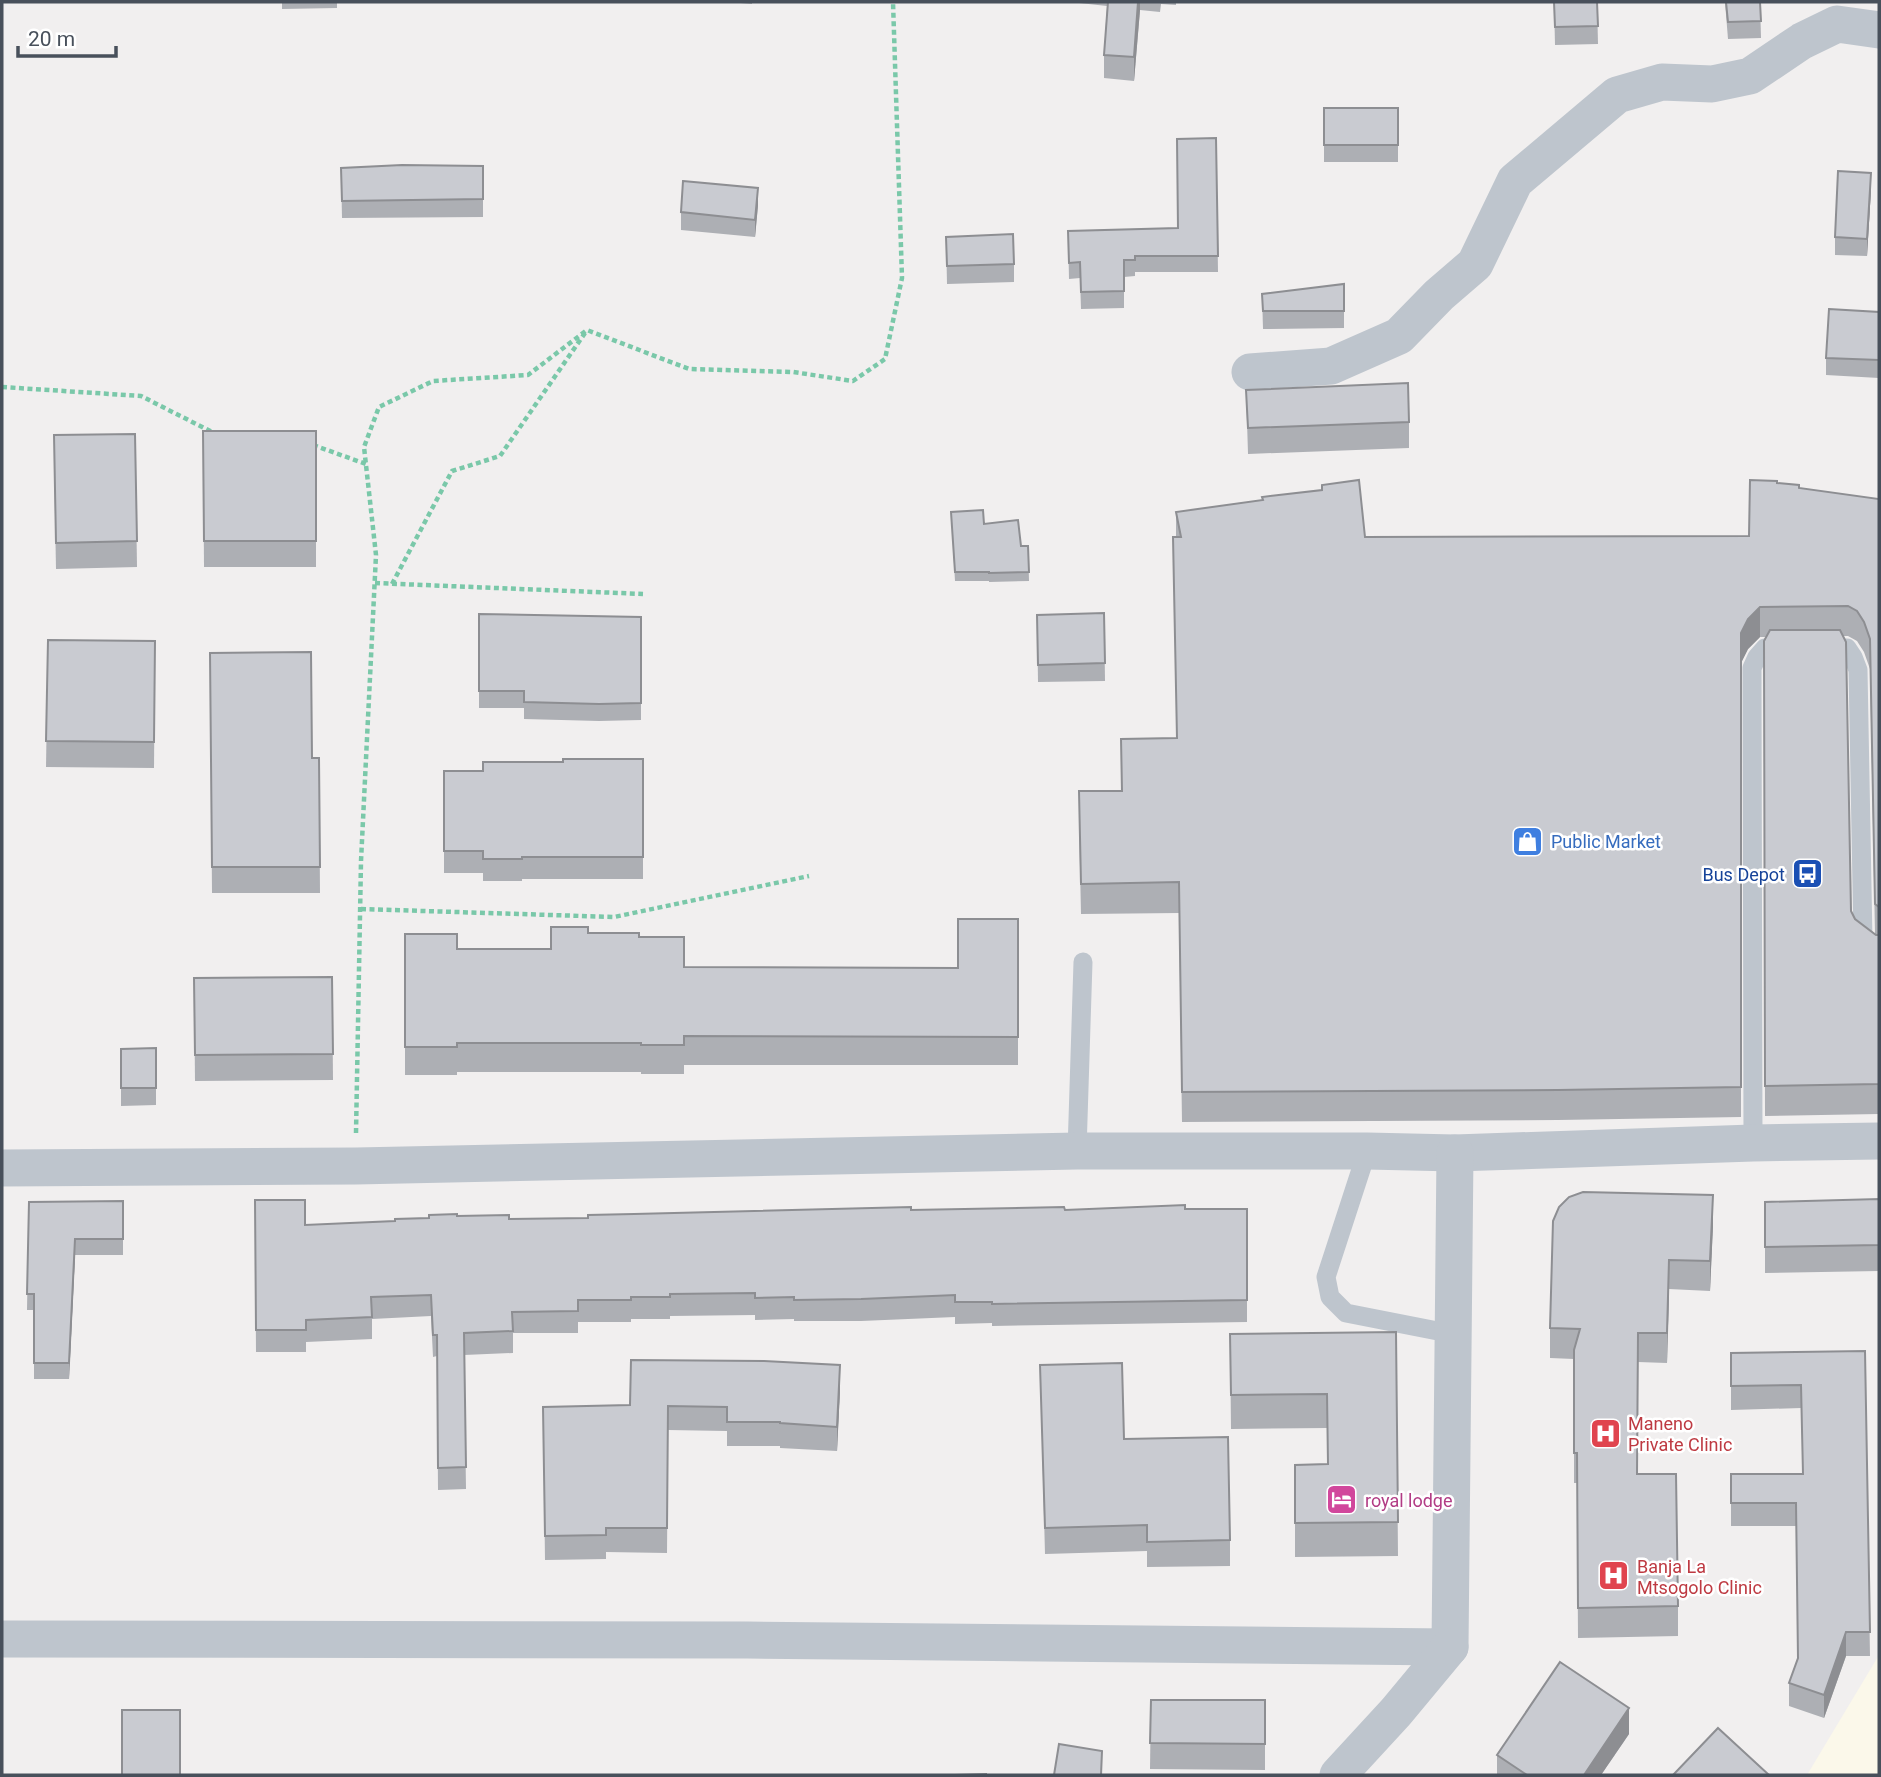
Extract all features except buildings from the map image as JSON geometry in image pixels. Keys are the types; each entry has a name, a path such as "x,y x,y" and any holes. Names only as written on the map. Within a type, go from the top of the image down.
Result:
{"street":[{"path":"1250,372 1331,366 1399,336 1439,295 1475,264 1515,181 1617,95 1662,82 1712,84 1749,76 1801,41 1838,24 1879,30"},
{"path":"2,1168 356,1166 1077,1151 1455,1153 1879,1141"},
{"path":"1338,1775 1396,1712 1450,1647 1455,1153"},
{"path":"2,1639 748,1640 1450,1647"}],"lane":[{"path":"1753,1143 1752,668 1765,648 1847,648 1858,670 1863,940 1879,953"},
{"path":"1077,1151 1083,962"},
{"path":"1367,1151 1326,1276 1330,1297 1346,1313 1453,1334"}],"path":[{"path":"587,330 689,369 793,372 853,381 885,359 902,278 893,2"},
{"path":"356,1166 361,861 376,555 364,447 379,407 433,381 528,375 587,330"},
{"path":"392,584 452,471 500,456 587,330"},
{"path":"2,387 141,396 214,433"},
{"path":"300,446 313,446 366,464"},
{"path":"374,583 643,594"},
{"path":"360,909 614,918 809,876"}],"shaded area":[{"path":"1879,1655 1879,1775 1807,1775"}],"place":[{"name":"Public Market","path":"1528,841"},
{"name":"Bus Depot","path":"1808,874"},
{"name":"Maneno Private Clinic","path":"1605,1433"},
{"name":"royal lodge","path":"1342,1500"},
{"name":"Banja La Mtsogolo Clinic","path":"1614,1576"}]}
